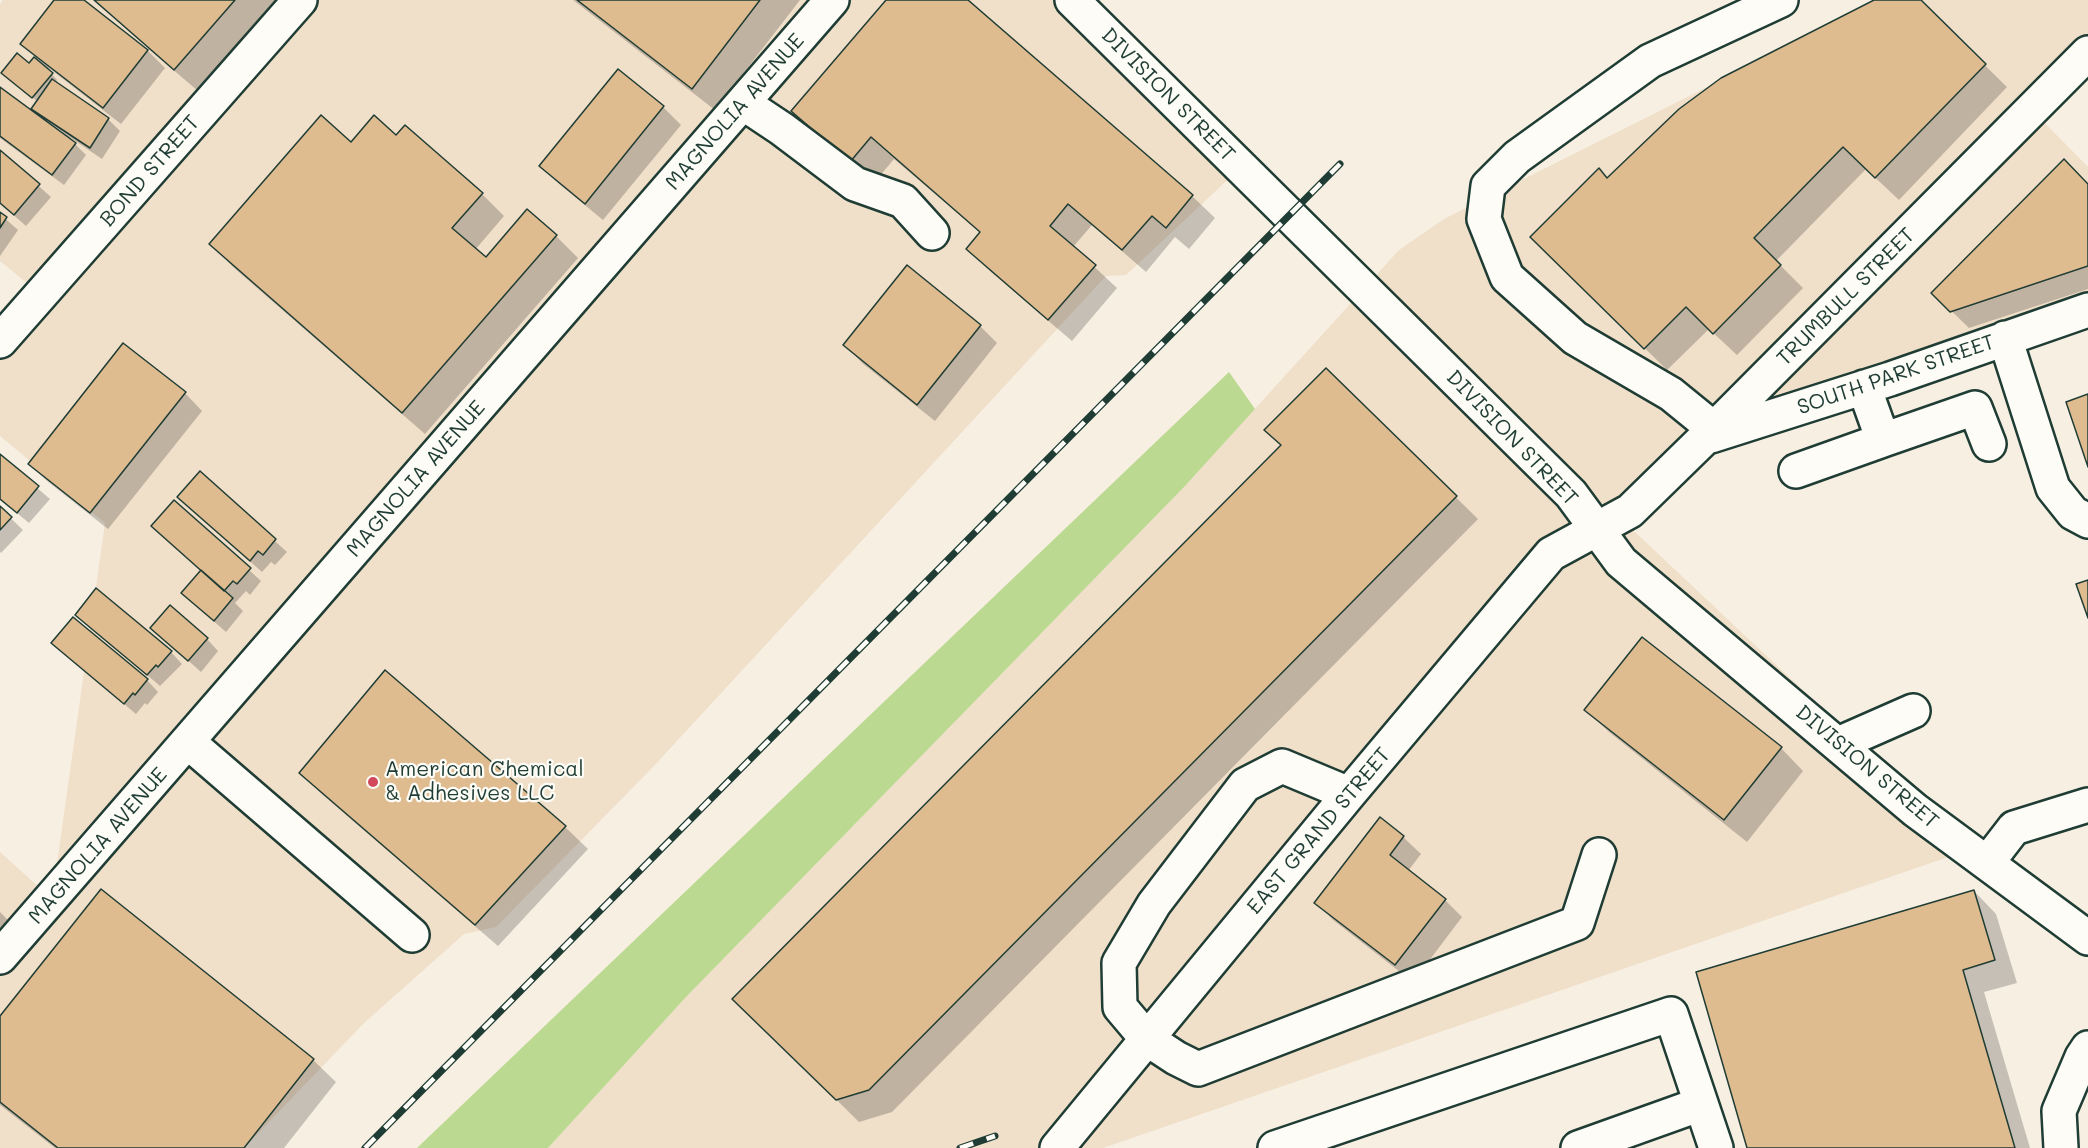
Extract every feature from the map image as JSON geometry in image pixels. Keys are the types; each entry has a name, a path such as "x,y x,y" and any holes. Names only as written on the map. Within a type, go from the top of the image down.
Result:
{"street":[{"name":"BOND STREET","path":"0,342 300,0"},
{"name":"MAGNOLIA AVENUE","path":"0,957 832,0"},
{"name":"DIVISION STREET","path":"1072,0 1572,494 1621,562 1915,810 2088,938"},
{"path":"1709,434 1671,394 1575,338 1507,277 1484,219 1488,186 1517,157 1650,61 1780,0"},
{"name":"TRUMBULL STREET","path":"1596,530 1630,511 2088,53"},
{"path":"743,103 855,184 903,201 932,233"},
{"name":"SOUTH PARK STREET","path":"1709,434 1864,387 2088,310"},
{"path":"2005,338 2053,488 2073,513 2088,521"},
{"path":"1864,387 1883,440"},
{"path":"1796,471 1975,408 1989,444"},
{"name":"EAST GRAND STREET","path":"1057,1148 1349,794 1551,554 1596,530"},
{"path":"1838,744 1913,711"},
{"path":"188,742 412,935"},
{"path":"1349,794 1282,766 1245,785 1154,904 1119,963 1120,1007 1147,1039 1198,1070 1577,923 1599,855"},
{"path":"1987,863 2014,828 2088,805"},
{"path":"1275,1148 1671,1014 1716,1148"},
{"path":"2061,1148 2059,1112 2088,1048"},
{"path":"1578,1148 1701,1104"}],"shaded area":[{"path":"3,0 1092,0 1252,157 1126,275 1106,276 652,768 496,927 464,934 364,1023 244,1148 0,1148 0,852 52,899 105,523 0,436 0,347 44,297 0,261 0,4"},
{"path":"1881,0 2088,0 2088,50 2030,108 2088,167 2088,305 1723,418 1617,515 1877,760 1983,845 1103,1148 548,1148 686,997 1185,486 1399,250 1444,219"}],"green space":[{"path":"1229,372 1255,409 1185,486 686,997 548,1148 417,1148"}],"building":[{"path":"54,0 84,0 148,50 103,108 20,44"},
{"path":"94,0 235,0 174,70"},
{"path":"577,0 760,0 692,89"},
{"path":"886,0 968,0 1193,195 1166,228 1152,216 1122,250 1068,204 1050,226 1096,265 1048,320 966,249 980,232 871,137 850,162 791,111"},
{"path":"1874,0 1921,0 1986,64 1875,178 1843,147 1754,238 1781,265 1713,334 1686,307 1644,349 1530,237 1599,168 1607,178 1679,109 1721,78"},
{"path":"17,53 29,63 34,57 53,73 32,98 1,73"},
{"path":"618,69 664,106 585,204 539,166"},
{"path":"52,79 109,118 90,148 31,109"},
{"path":"0,87 76,143 52,175 0,136"},
{"path":"321,115 351,142 374,115 396,135 405,125 483,193 452,228 486,257 527,209 557,235 402,413 209,244"},
{"path":"0,150 40,184 14,215 0,203"},
{"path":"2064,159 2088,184 2088,266 1950,312 1931,293"},
{"path":"0,212 7,217 0,228"},
{"path":"907,265 981,325 917,405 843,345"},
{"path":"123,343 186,392 90,513 28,464"},
{"path":"1326,368 1457,496 869,1090 836,1100 732,999 1281,445 1264,430"},
{"path":"2088,394 2088,467 2066,402"},
{"path":"0,454 39,486 17,513 0,499"},
{"path":"200,471 276,539 263,555 258,551 250,561 177,497"},
{"path":"174,500 251,568 237,584 233,581 224,591 151,526"},
{"path":"0,506 12,517 0,530"},
{"path":"201,570 233,598 214,621 181,593"},
{"path":"2088,580 2088,618 2076,584"},
{"path":"96,588 172,651 158,667 156,665 147,675 75,615"},
{"path":"170,605 208,638 188,661 150,628"},
{"path":"73,617 148,679 124,704 51,643"},
{"path":"1642,637 1782,747 1724,820 1584,710"},
{"path":"385,670 566,826 475,925 299,773"},
{"path":"1380,817 1404,836 1390,855 1446,899 1395,965 1314,903"},
{"path":"101,889 314,1059 244,1148 58,1148 0,1102 0,1016"},
{"path":"1974,890 1995,960 1963,970 2015,1148 1747,1148 1696,972"}],"railway":[{"path":"365,1148 1340,164"},
{"path":"960,1148 995,1136"}],"place":[{"name":"American Chemical & Adhesives LLC","path":"373,782"}]}
